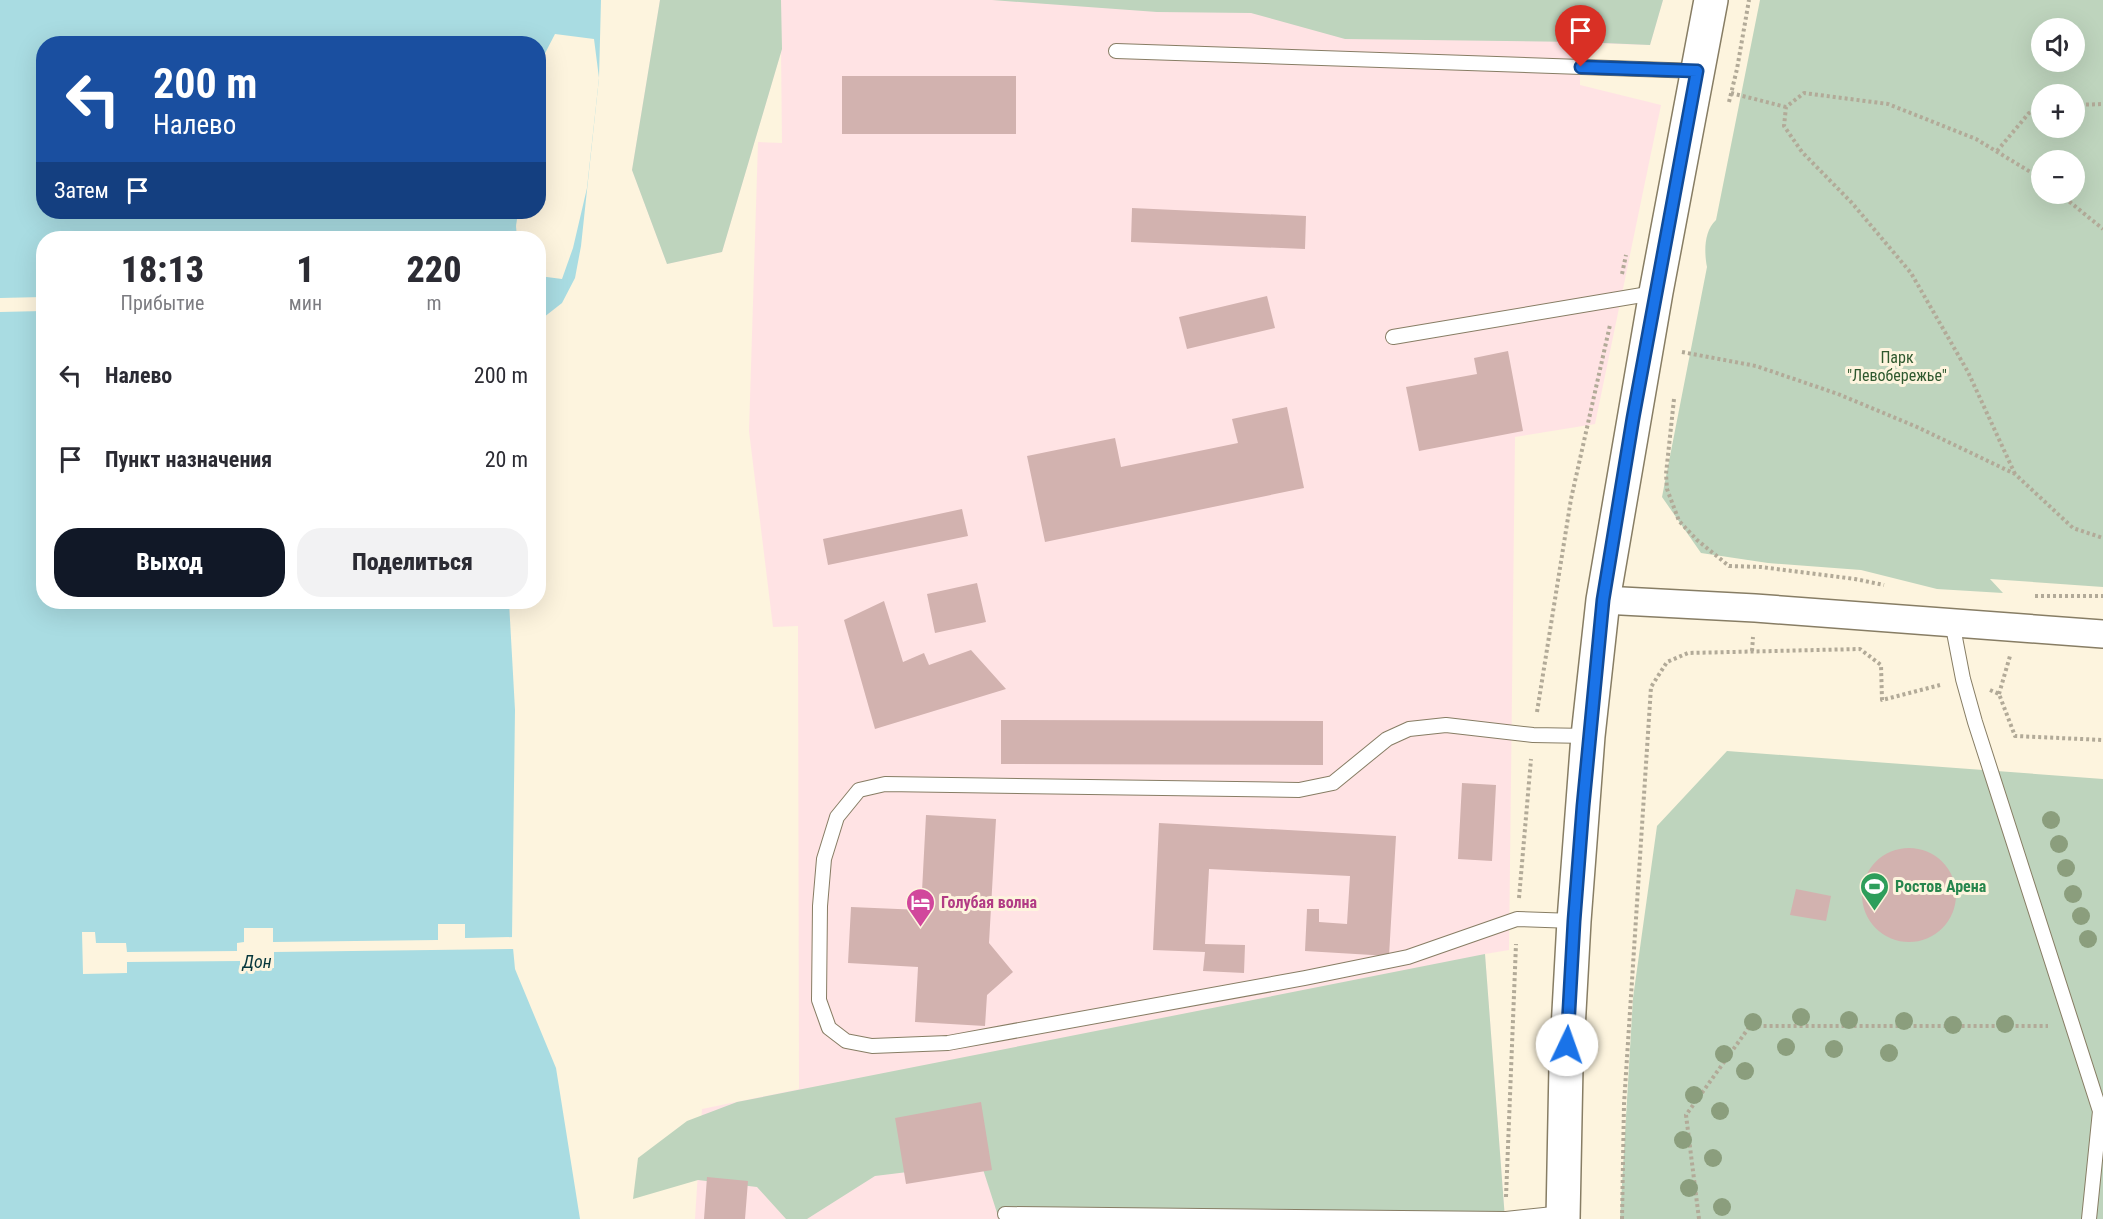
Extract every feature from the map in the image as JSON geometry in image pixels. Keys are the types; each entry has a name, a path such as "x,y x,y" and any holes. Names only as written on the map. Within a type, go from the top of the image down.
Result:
{"main road":[{"path":"1563,1216 1566,1066 1574,921 1588,736 1603,600 1656,292 1711,0"}],"street":[{"path":"1603,600 1755,608 2103,634"}],"lane":[{"path":"1116,51 1697,71"},
{"path":"1393,337 1656,292"},
{"path":"1952,622 1975,722 2100,1111 2089,1219"},
{"path":"1574,921 1517,920 1408,957 948,1043 872,1047 846,1041 829,1028 819,1000 820,906 824,859 837,817 859,790 885,784 1299,790 1333,783 1387,739 1409,729 1446,725 1533,735 1588,736"},
{"path":"1005,1214 1506,1219 1563,1216"}],"path":[{"path":"1731,93 1786,107"},
{"path":"2015,474 1968,372 1911,273 1852,203 1802,152 1784,126 1786,107 1804,93 1888,104 1976,139 2031,172"},
{"path":"2085,105 2103,104"},
{"path":"1996,151 2031,112"},
{"path":"2072,204 2103,229"},
{"path":"1506,1219 1517,920 1533,735 1571,499 1626,254"},
{"path":"1680,362 1684,341"},
{"path":"1682,352 1756,366 1838,394 1917,427 2015,474 2073,528 2103,538"},
{"path":"1676,392 1666,474 1667,489 1679,522 1696,540 1728,566 1761,567 1855,579 1888,586"},
{"path":"2034,596 2103,596"},
{"path":"1622,1219 1624,1104 1651,687 1667,662 1688,653 1698,652 1860,649 1881,665 1882,700 1964,679 1999,694 2015,736 2103,740"},
{"path":"1699,1219 1686,1115 1750,1026 2073,1026"}],"shaded area":[{"path":"660,0 1663,0 1650,45 1580,43 1580,85 1661,105 1595,424 1515,437 1509,950 1485,954 1505,1219 695,1219 702,1109 799,1089 798,626 773,627 749,431 758,142 782,143 781,52 722,252 667,264 632,170"}],"green space":[{"path":"660,0 781,0 782,49 722,252 667,264 632,170"},
{"path":"992,0 1663,0 1650,45 1345,39 1251,13 1157,12"},
{"name":"Парк \"Левобережье\"","path":"1760,0 2103,0 2103,587 1990,579 2003,593 1937,589 1861,570 1768,563 1701,553 1662,497 1707,267 1705,248 1707,236 1716,220"},
{"name":"Ростов Арена","path":"1727,751 2103,779 2103,1219 1620,1219 1633,998 1657,826"},
{"path":"1485,954 1505,1219 999,1219 981,1163 875,1176 807,1219 786,1219 757,1187 698,1180 633,1199 638,1158 687,1121 737,1102"}],"water":[{"name":"Дон","path":"0,0 601,0 599,78 581,246 575,278 562,303 546,316 546,231 36,231 36,609 509,609 515,710 512,937 515,969 556,1068 580,1219 0,1219"}],"pier":[{"path":"555,34 594,39 599,78 587,188 573,248 562,279 546,277 546,231 516,231 516,226 517,219 546,219 546,51"},
{"path":"36,297 36,311 0,312 0,298"},
{"path":"438,924 465,924 465,938 515,937 516,949 274,952 274,968 240,969 240,961 127,962 127,973 83,974 82,932 95,932 96,943 126,943 127,952 237,951 237,943 244,942 244,928 273,928 273,942 438,940"}],"building":[{"path":"842,76 1016,76 1016,134 842,134"},
{"path":"1132,208 1306,216 1305,249 1131,242"},
{"path":"1267,296 1275,328 1187,349 1179,317"},
{"path":"1508,351 1523,431 1419,451 1406,387 1477,374 1474,358"},
{"path":"1287,407 1304,488 1045,542 1027,456 1115,438 1121,467 1238,443 1232,419"},
{"path":"962,509 968,536 828,565 823,539"},
{"path":"977,583 986,622 935,633 927,594"},
{"path":"884,601 903,662 924,653 929,665 971,650 1006,689 875,729 844,620"},
{"path":"1001,720 1323,721 1323,765 1001,764"},
{"path":"1462,783 1496,785 1492,861 1458,859"},
{"name":"Голубая волна","path":"926,815 996,819 989,943 1013,972 987,995 985,1026 915,1022 918,967 848,963 851,907 921,910"},
{"path":"1159,823 1396,836 1389,956 1305,951 1307,909 1319,909 1319,922 1347,924 1350,876 1209,869 1205,944 1245,945 1244,973 1203,971 1205,952 1153,950"},
{"path":"1909,848 1927,852 1942,862 1952,877 1956,895 1952,913 1942,928 1927,938 1909,942 1891,938 1876,928 1866,913 1862,895 1866,877 1876,862 1891,852"},
{"path":"1796,889 1831,896 1826,921 1790,915"},
{"path":"981,1102 992,1170 906,1184 895,1118"},
{"path":"707,1177 748,1181 745,1219 704,1219"}],"place":[{"name":"Ростов Арена","path":"1874,912"},
{"name":"Голубая волна","path":"920,928"}],"route":[{"path":"1567,1045 1588,736 1603,600 1633,418 1697,71 1581,67"}]}
